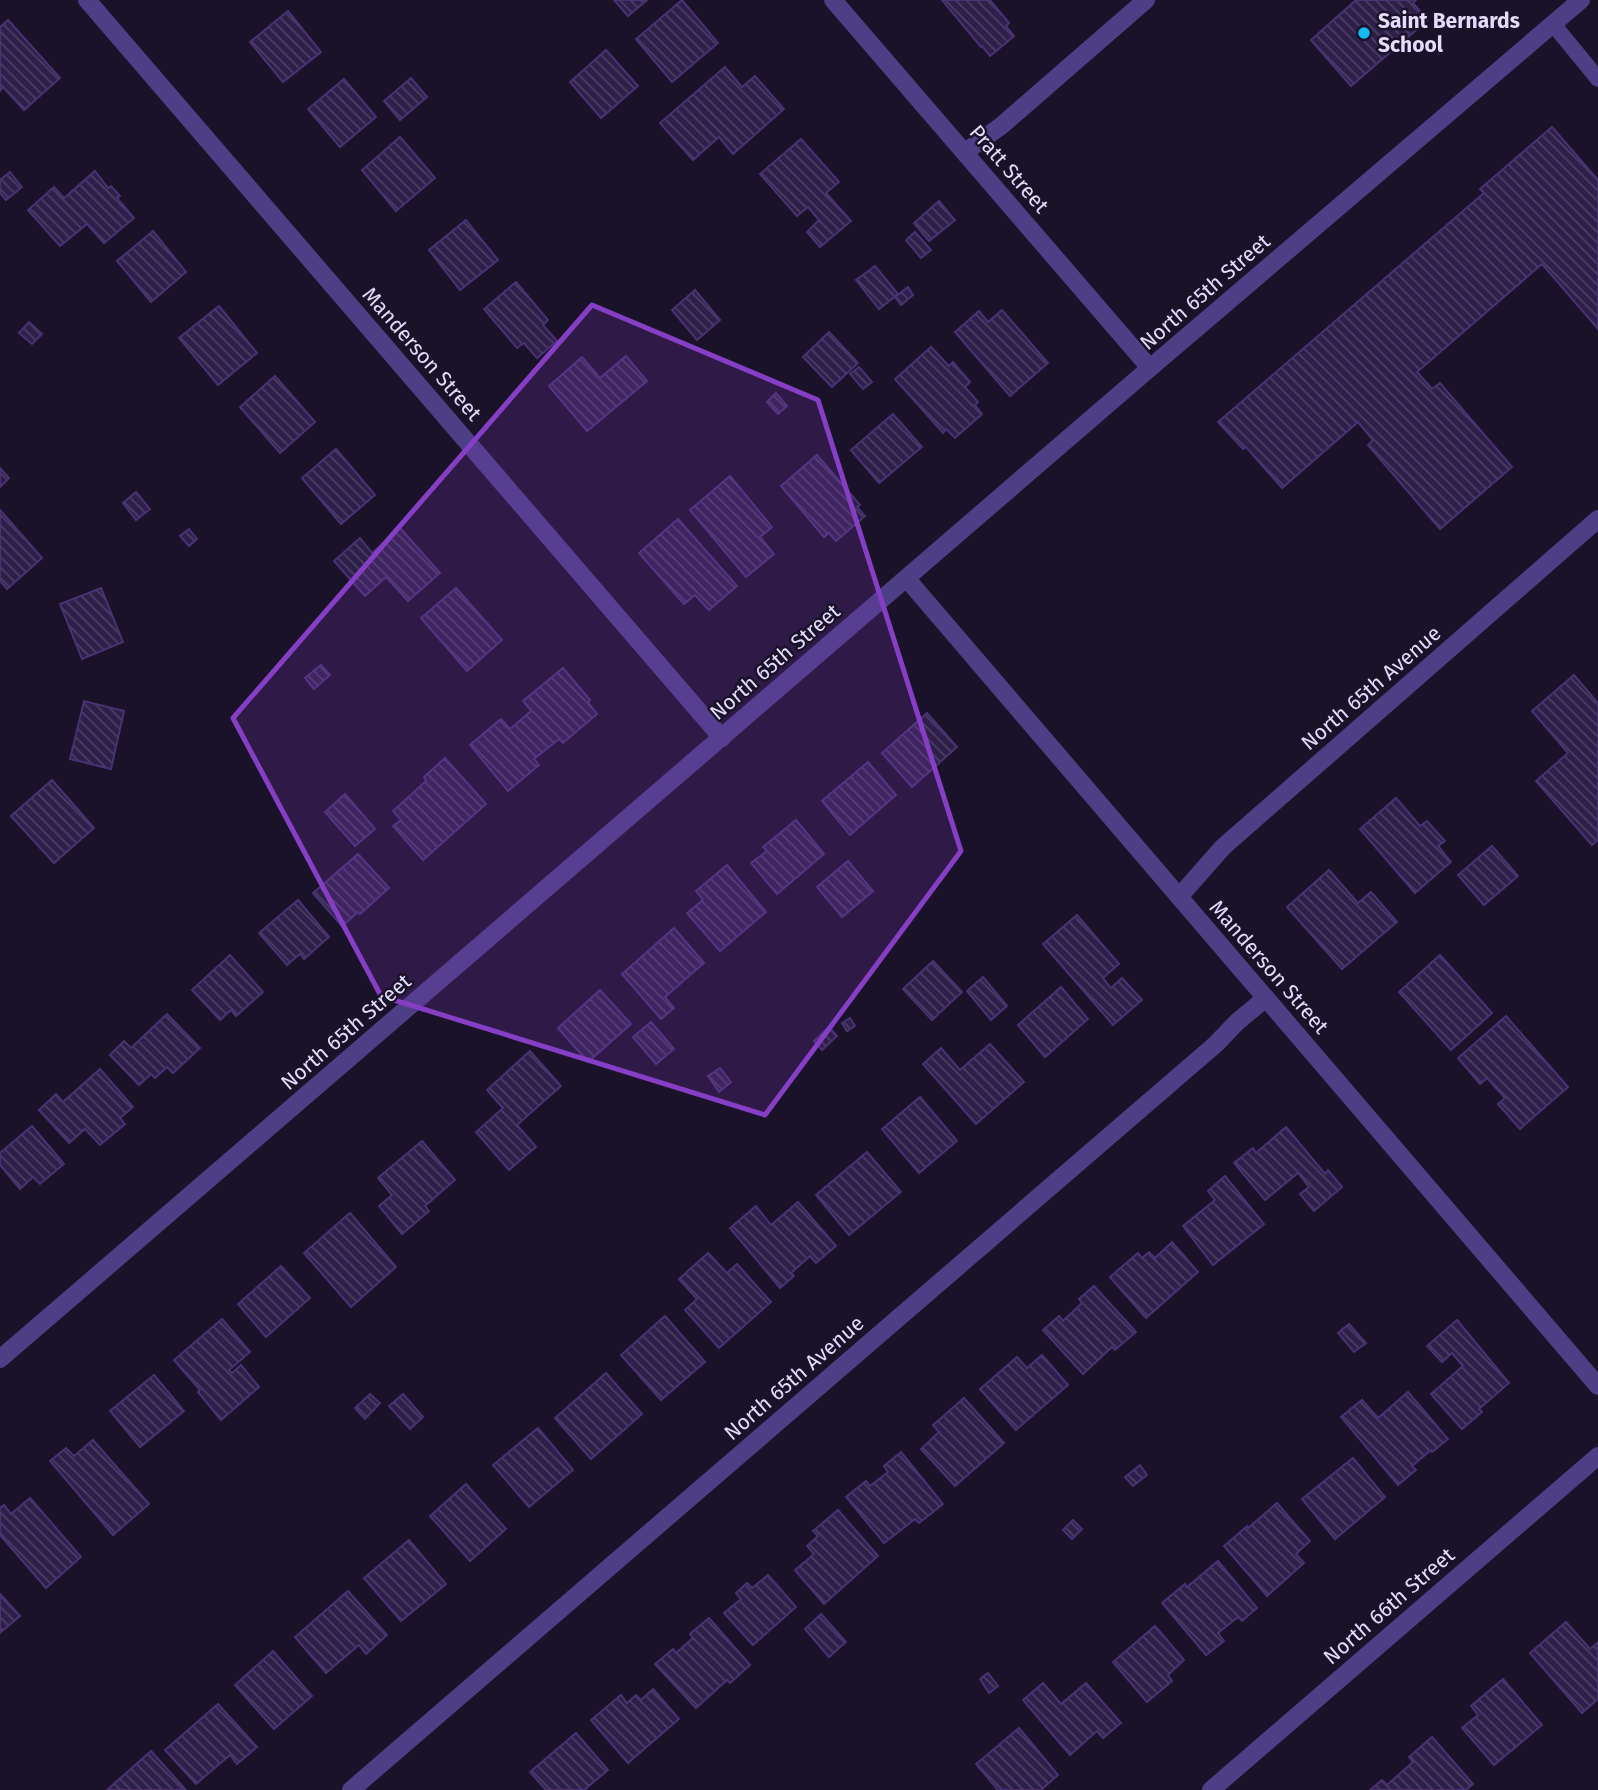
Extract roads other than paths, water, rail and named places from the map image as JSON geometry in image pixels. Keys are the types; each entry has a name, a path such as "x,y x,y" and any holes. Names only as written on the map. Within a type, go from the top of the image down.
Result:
{"street":[{"name":"Manderson Street","path":"87,0 722,738"},
{"name":"Pratt Street","path":"833,0 1150,368"},
{"path":"965,152 1001,126 1146,0"},
{"name":"North 65th Street","path":"0,1359 1581,0"},
{"name":"North 65th Avenue","path":"1179,897 1223,848 1598,519"},
{"name":"Manderson Street","path":"907,579 1598,1386"},
{"name":"North 65th Avenue","path":"351,1790 1206,1053 1266,998"},
{"name":"North 66th Street","path":"1211,1790 1598,1456"}],"lane":[{"path":"1553,24 1598,79"}],"place":[{"name":"Saint Bernards School","path":"1364,33"}]}
